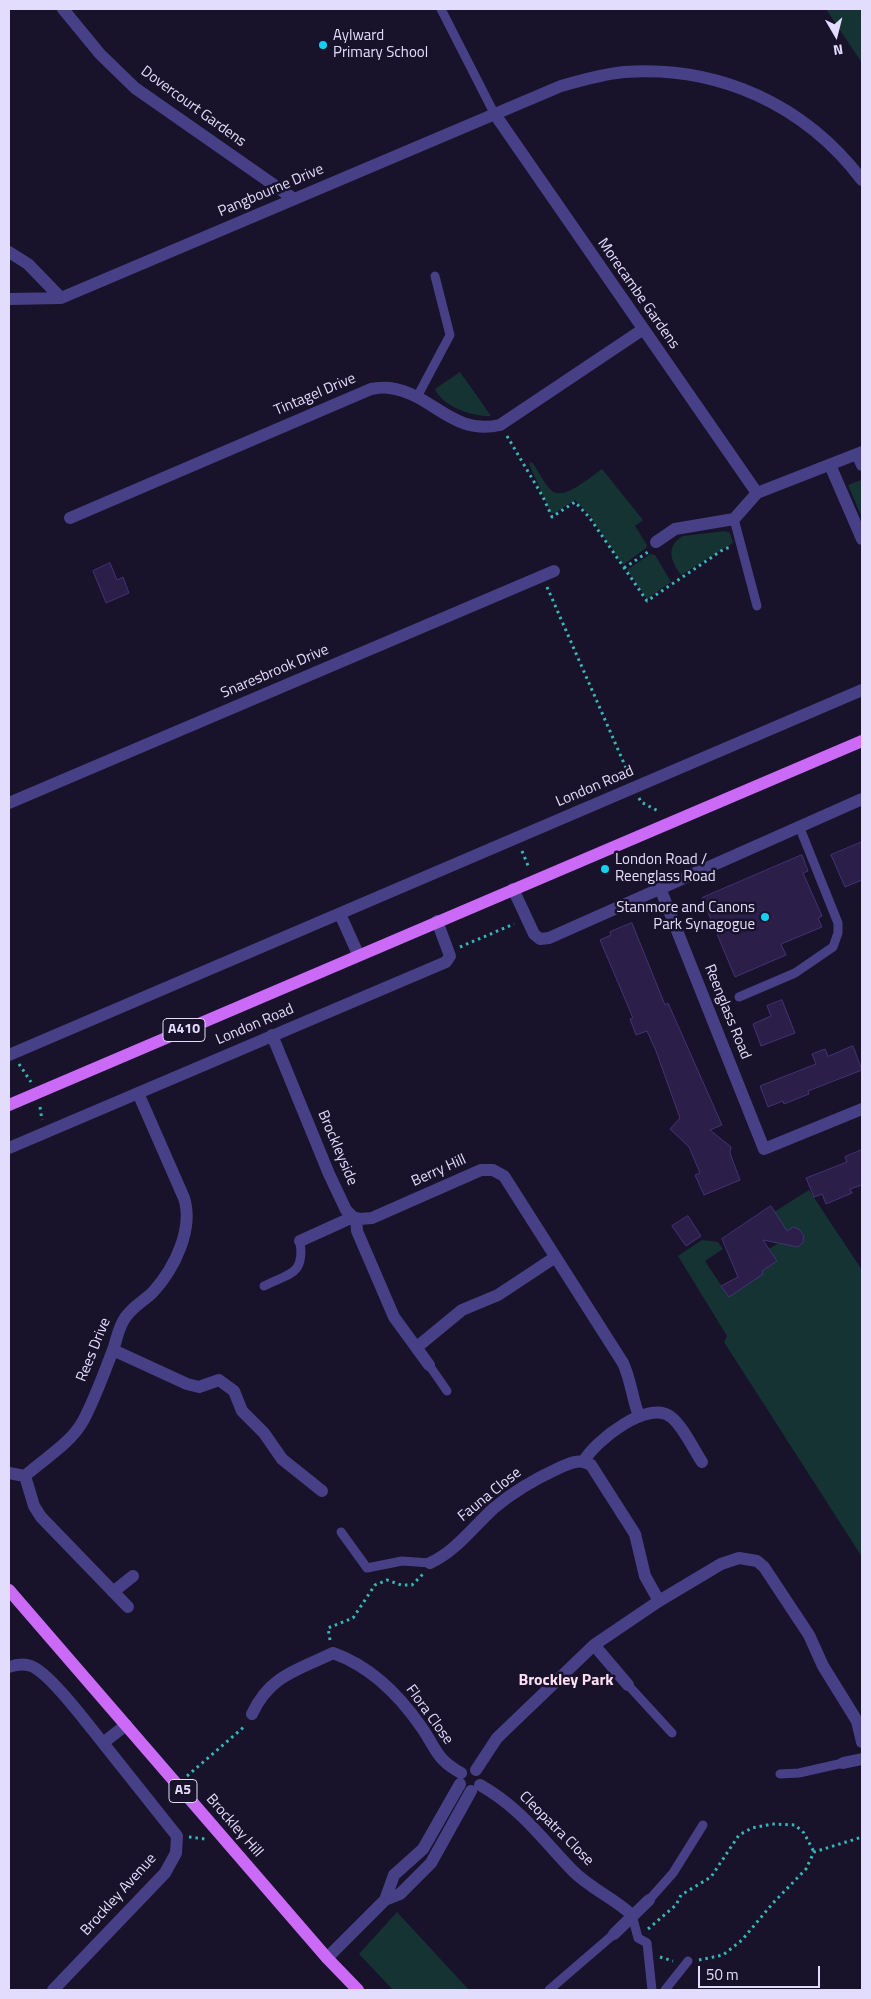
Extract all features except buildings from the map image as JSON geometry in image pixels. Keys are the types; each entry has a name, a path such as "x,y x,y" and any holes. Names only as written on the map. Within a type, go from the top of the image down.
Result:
{"main road":[{"name":"London Road","path":"9,1104 862,741"},
{"name":"Brockley Hill","path":"9,1590 327,1958 358,1990"}],"street":[{"name":"Dovercourt Gardens","path":"63,9 100,54 135,88 294,199"},
{"name":"Pangbourne Drive","path":"9,298 61,298 561,86 622,72 648,71 696,76 725,82 748,91 789,112 829,141 862,180"},
{"name":"Morecambe Gardens","path":"494,113 642,330 757,493"},
{"path":"9,252 28,264 61,298"},
{"path":"500,425 642,330"},
{"name":"Tintagel Drive","path":"70,518 371,389 390,387 417,397 464,424 483,428 500,425"},
{"path":"656,542 675,529 734,519 757,493 830,465 861,457"},
{"path":"830,465 862,539"},
{"name":"Snaresbrook Drive","path":"9,803 548,574"},
{"name":"London Road","path":"10,1054 862,690"},
{"path":"513,889 534,934 540,938 550,938 862,799"},
{"name":"Reenglass Road","path":"660,888 764,1149 862,1109"},
{"path":"340,914 358,954"},
{"path":"437,921 449,952"},
{"name":"London Road","path":"9,1148 446,962 450,956 449,952"},
{"name":"Brockleyside","path":"272,1036 329,1174 346,1210 354,1218 357,1231 394,1318 417,1347"},
{"name":"Rees Drive","path":"25,1476 74,1434 83,1421 126,1316 152,1293 174,1260 188,1218 184,1198 138,1093"},
{"name":"Berry Hill","path":"354,1218 372,1218 481,1170 493,1170 504,1176 631,1379 634,1404 639,1416"},
{"path":"300,1241 354,1218"},
{"path":"429,1365 417,1347 462,1310 494,1298 554,1258"},
{"path":"113,1350 187,1384 199,1387 219,1380 225,1382 234,1391 242,1411 264,1433 282,1459 322,1492"},
{"path":"659,1601 645,1576 635,1534 591,1465 584,1460 596,1444 639,1416 658,1412 672,1418 702,1462"},
{"name":"Fauna Close","path":"430,1563 444,1556 494,1508 532,1480 572,1462 584,1460"},
{"path":"9,1473 25,1476 34,1506 41,1517 128,1607"},
{"path":"327,1958 385,1900 400,1894 431,1863 468,1783 470,1769 476,1770 496,1738 594,1645 659,1601 730,1560 739,1558 757,1561 764,1567 809,1635 824,1666 857,1721 862,1742"},
{"path":"113,1592 134,1576"},
{"path":"594,1645 628,1685"},
{"path":"252,1714 258,1702 283,1676 294,1669 333,1653"},
{"name":"Flora Close","path":"333,1653 346,1658 387,1686 406,1706 437,1754 468,1783"},
{"path":"9,1667 17,1663 33,1667 54,1685 177,1836"},
{"path":"103,1743 126,1725"},
{"path":"843,1763 862,1758"},
{"path":"385,1900 394,1875 423,1849 468,1783"},
{"name":"Cleopatra Close","path":"468,1783 497,1795 538,1830 583,1880 617,1901 632,1915"},
{"name":"Brockley Avenue","path":"53,1990 165,1873 176,1853 177,1836"},
{"path":"614,1934 649,1900"}],"lane":[{"path":"441,9 494,113"},
{"path":"417,397 450,335 435,276"},
{"path":"734,519 742,543 757,606"},
{"path":"740,997 795,973 833,947 838,933 838,923 799,826"},
{"path":"264,1286 295,1271 300,1265 302,1258 300,1241"},
{"path":"429,1365 447,1391"},
{"path":"341,1532 367,1568 402,1561 430,1563"},
{"path":"628,1685 672,1733"},
{"path":"780,1774 799,1773 843,1763"},
{"path":"649,1900 673,1874 703,1825"},
{"path":"632,1915 638,1938 647,1943 652,1990"},
{"path":"549,1990 614,1934"},
{"path":"665,1990 688,1961"}],"path":[{"path":"500,425 543,497 552,518 575,502 589,517 647,601 724,549 742,543"},
{"path":"624,568 648,552 656,542"},
{"path":"548,574 641,802 660,813 665,810"},
{"path":"517,838 534,880"},
{"path":"449,952 526,919"},
{"path":"10,1054 32,1082"},
{"path":"333,1653 328,1628 353,1618 375,1585 392,1580 400,1585 412,1585 430,1563"},
{"path":"177,1784 248,1723 252,1714"},
{"path":"814,1852 804,1834 795,1826 772,1824 752,1828 739,1835 711,1877 681,1894 676,1905 645,1932 647,1943 660,1957 678,1962 723,1955 742,1940 773,1903 806,1869 814,1852 862,1837"},
{"path":"177,1836 226,1841"}],"green space":[{"path":"826,9 862,9 862,63"},
{"path":"460,372 491,416 476,415 459,410 451,406 439,395 435,389"},
{"path":"532,462 549,488 557,493 571,490 602,469 643,520 635,526 647,545 646,548 623,565 590,516 575,500 555,513 551,513 529,464"},
{"path":"861,480 862,482 862,518 848,485"},
{"path":"725,531 730,533 733,543 681,575 672,560 671,554 677,540 683,536"},
{"path":"650,554 655,555 671,582 647,599 627,570"},
{"path":"809,1190 862,1270 862,1557 724,1342 727,1336 678,1256 702,1240 718,1242 723,1249 705,1261 729,1297 745,1282 777,1261 769,1249 785,1239 789,1245 796,1247 803,1242 804,1236 799,1229 793,1227 787,1231 774,1212"},
{"path":"397,1912 469,1990 393,1990 359,1954"}],"place":[{"name":"Aylward Primary School","path":"323,45"},
{"name":"London Road / Reenglass Road","path":"605,869"},
{"name":"Stanmore and Canons Park Synagogue","path":"765,917"}],"district":[{"name":"Brockley Park","path":"566,1681"}]}
